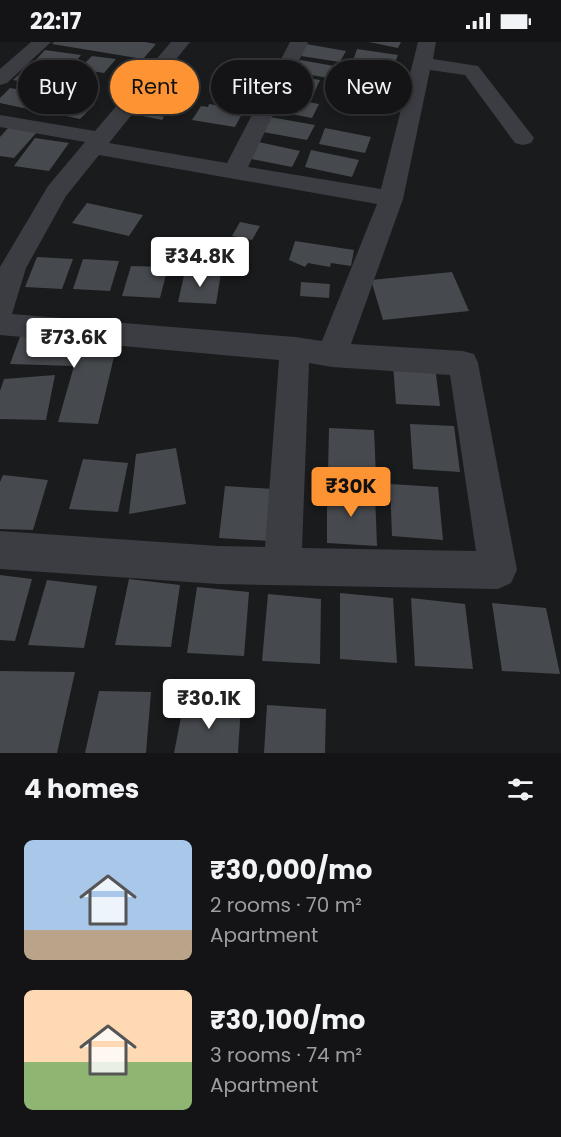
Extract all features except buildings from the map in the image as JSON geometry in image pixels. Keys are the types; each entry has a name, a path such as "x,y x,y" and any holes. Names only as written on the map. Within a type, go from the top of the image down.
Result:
{"street":[{"path":"0,79 42,42"},
{"path":"0,309 13,268 56,192 182,42"},
{"path":"234,172 299,42"},
{"path":"332,355 391,199 425,52 471,70 523,138"},
{"path":"0,121 234,172 391,199"},
{"path":"0,324 296,349 332,355 463,363 498,570 218,565 0,550"},
{"path":"282,566 296,349"}]}
